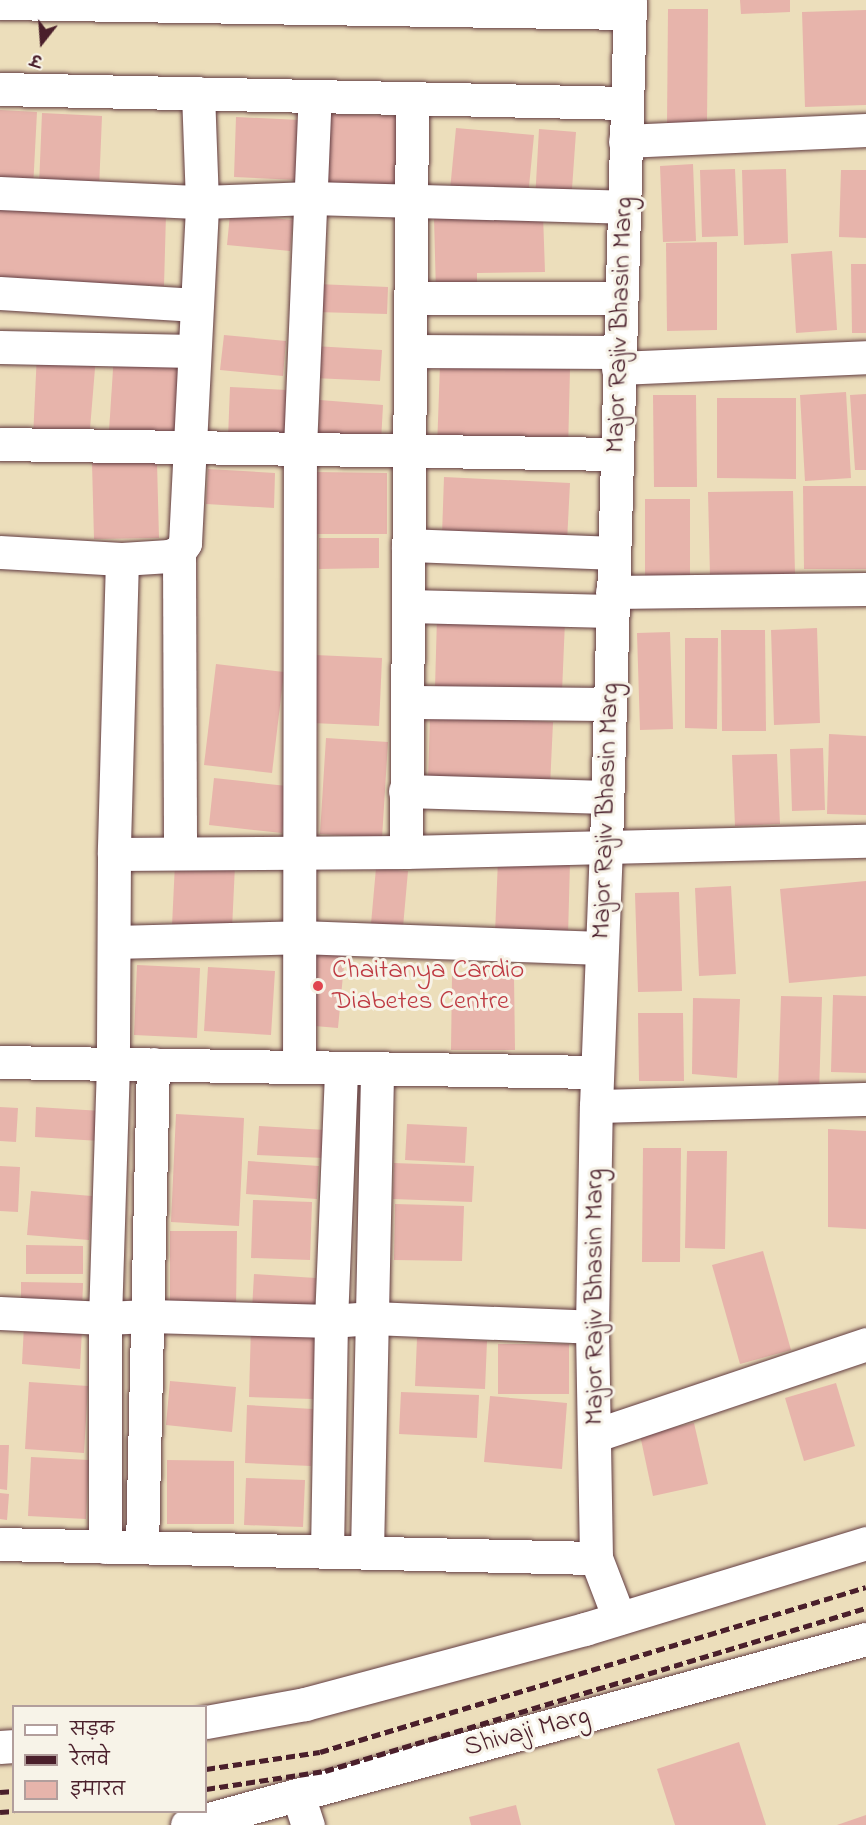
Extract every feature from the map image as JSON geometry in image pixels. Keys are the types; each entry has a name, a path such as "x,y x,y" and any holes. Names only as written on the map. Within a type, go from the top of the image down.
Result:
{"street":[{"path":"0,3 630,7"},
{"name":"Major Rajiv Bhasin Marg","path":"619,1617 596,1558 596,1435 592,1327 596,1106 606,845 615,454 630,7"},
{"path":"0,89 626,103"},
{"path":"180,853 179,552 185,543 202,202 198,93"},
{"path":"299,1067 300,448 315,96"},
{"path":"406,852 412,98"},
{"path":"625,141 866,130"},
{"path":"0,193 202,202 311,198 624,207"},
{"path":"0,293 197,305"},
{"path":"411,298 621,298"},
{"path":"0,347 194,351"},
{"path":"410,351 619,360 866,357"},
{"path":"0,444 615,454"},
{"path":"408,545 613,553"},
{"path":"0,552 122,559 169,556 179,552"},
{"path":"105,1547 105,1318 113,1064 114,854 122,559"},
{"path":"408,606 611,602 866,589"},
{"path":"408,702 610,704"},
{"path":"405,790 607,797"},
{"path":"114,854 406,852 606,845 866,841"},
{"path":"114,942 299,937 602,948"},
{"path":"0,1062 597,1072"},
{"path":"142,1547 153,1064"},
{"path":"327,1551 331,1322 340,1068"},
{"path":"367,1552 377,1068"},
{"path":"596,1106 866,1099"},
{"path":"0,1313 105,1318 149,1316 331,1322 372,1318 592,1327"},
{"path":"596,1435 866,1344"},
{"path":"207,1722 305,1704 619,1617 866,1543"},
{"path":"0,1544 596,1558"},
{"name":"Shivaji Marg","path":"187,1825 303,1810 866,1639"}],"building":[{"path":"740,0 790,0 790,12 741,14"},
{"path":"668,9 708,9 707,125 667,124"},
{"path":"866,10 866,105 805,107 802,12"},
{"path":"0,110 37,112 33,188 0,186"},
{"path":"42,113 102,116 99,189 39,186"},
{"path":"328,114 400,116 398,187 326,185"},
{"path":"236,117 300,120 297,180 234,177"},
{"path":"456,128 534,135 528,197 450,190"},
{"path":"539,129 576,132 571,203 535,201"},
{"path":"693,164 696,241 663,242 660,166"},
{"path":"735,169 738,236 702,237 700,170"},
{"path":"786,169 788,243 744,245 742,170"},
{"path":"841,170 866,170 866,238 839,237"},
{"path":"0,208 166,214 164,286 0,279"},
{"path":"230,214 293,220 290,251 227,245"},
{"path":"543,214 545,272 477,273 477,292 436,293 434,217"},
{"path":"717,242 717,330 667,331 666,243"},
{"path":"832,251 837,330 796,333 791,254"},
{"path":"851,264 866,264 866,333 852,333"},
{"path":"317,284 388,287 387,314 316,312"},
{"path":"224,335 286,341 283,376 220,370"},
{"path":"314,346 382,350 380,381 313,378"},
{"path":"37,353 96,356 89,441 33,438"},
{"path":"114,354 182,359 175,435 109,431"},
{"path":"440,365 570,369 568,452 437,448"},
{"path":"230,387 287,390 286,440 228,438"},
{"path":"846,392 851,478 805,481 800,395"},
{"path":"866,394 866,470 855,470 850,395"},
{"path":"653,395 696,395 697,487 654,487"},
{"path":"717,398 796,398 796,479 717,478"},
{"path":"320,400 383,405 381,442 318,438"},
{"path":"157,462 159,538 94,539 92,463"},
{"path":"208,469 275,473 274,508 206,504"},
{"path":"315,472 387,473 387,534 315,534"},
{"path":"444,477 570,483 567,542 442,535"},
{"path":"803,486 866,486 866,569 804,569"},
{"path":"793,491 795,574 710,576 708,492"},
{"path":"645,499 690,499 690,581 645,581"},
{"path":"319,538 379,538 379,568 319,569"},
{"path":"437,617 565,621 562,692 435,688"},
{"path":"817,628 820,723 774,725 771,630"},
{"path":"721,630 765,630 766,731 722,731"},
{"path":"670,632 673,729 640,730 637,633"},
{"path":"685,638 718,638 717,729 685,728"},
{"path":"315,655 382,658 379,726 312,723"},
{"path":"216,664 284,672 272,773 204,765"},
{"path":"430,716 553,722 550,787 428,781"},
{"path":"829,734 866,736 866,815 827,814"},
{"path":"326,738 388,742 382,838 320,834"},
{"path":"823,748 825,810 792,811 790,749"},
{"path":"777,754 780,824 735,826 732,755"},
{"path":"214,778 287,786 282,833 209,825"},
{"path":"498,859 570,862 568,936 495,934"},
{"path":"175,863 235,865 232,929 172,926"},
{"path":"376,868 408,871 403,927 371,924"},
{"path":"866,881 866,976 789,983 780,889"},
{"path":"731,886 736,974 699,976 695,888"},
{"path":"679,892 682,991 638,992 635,893"},
{"path":"310,951 345,954 338,1028 303,1025"},
{"path":"137,965 200,968 197,1038 134,1035"},
{"path":"208,967 275,971 271,1035 204,1031"},
{"path":"452,976 514,976 515,1050 451,1050"},
{"path":"833,995 866,996 866,1073 831,1072"},
{"path":"781,996 822,997 819,1094 778,1093"},
{"path":"693,998 740,999 737,1078 692,1074"},
{"path":"638,1013 683,1013 684,1081 639,1081"},
{"path":"0,1107 18,1108 16,1142 0,1141"},
{"path":"36,1107 102,1111 100,1141 35,1137"},
{"path":"176,1114 244,1118 239,1226 171,1222"},
{"path":"407,1124 467,1127 465,1163 405,1160"},
{"path":"259,1126 326,1130 324,1158 257,1155"},
{"path":"828,1129 866,1131 866,1229 828,1227"},
{"path":"643,1148 681,1148 680,1262 642,1262"},
{"path":"687,1151 727,1151 725,1249 685,1248"},
{"path":"248,1161 319,1166 317,1199 246,1194"},
{"path":"394,1163 474,1166 472,1202 393,1199"},
{"path":"0,1166 20,1167 18,1212 0,1211"},
{"path":"31,1191 92,1196 89,1240 27,1235"},
{"path":"253,1200 312,1202 310,1260 251,1258"},
{"path":"395,1204 464,1206 462,1261 394,1260"},
{"path":"170,1231 237,1231 236,1311 170,1310"},
{"path":"26,1245 83,1246 83,1274 26,1274"},
{"path":"763,1251 791,1350 740,1364 712,1265"},
{"path":"254,1274 316,1278 314,1314 252,1310"},
{"path":"21,1282 83,1283 82,1312 21,1311"},
{"path":"24,1325 82,1329 80,1369 22,1364"},
{"path":"251,1326 316,1329 313,1399 249,1397"},
{"path":"417,1338 487,1341 485,1389 415,1386"},
{"path":"498,1344 569,1344 569,1394 498,1394"},
{"path":"170,1381 236,1387 232,1432 166,1425"},
{"path":"29,1382 88,1386 84,1453 25,1449"},
{"path":"836,1383 855,1446 804,1461 785,1398"},
{"path":"401,1392 479,1395 477,1438 399,1434"},
{"path":"490,1396 567,1403 562,1469 484,1462"},
{"path":"247,1405 313,1409 311,1466 245,1463"},
{"path":"694,1423 708,1484 653,1496 640,1435"},
{"path":"0,1445 9,1445 7,1490 0,1489"},
{"path":"31,1457 89,1460 86,1519 28,1516"},
{"path":"167,1460 234,1461 234,1524 167,1524"},
{"path":"246,1478 305,1480 303,1527 244,1525"},
{"path":"0,1493 9,1494 7,1520 0,1519"},
{"path":"739,1742 766,1825 675,1825 657,1769"},
{"path":"516,1805 521,1825 471,1825 469,1817"},
{"path":"866,1815 866,1825 837,1825"}],"railway":[{"path":"207,1769 320,1752 866,1587"},
{"path":"207,1789 325,1771 866,1608"},
{"path":"0,1792 12,1791"},
{"path":"0,1812 12,1811"}],"place":[{"name":"Chaitanya Cardio Diabetes Centre","path":"318,986"}]}
